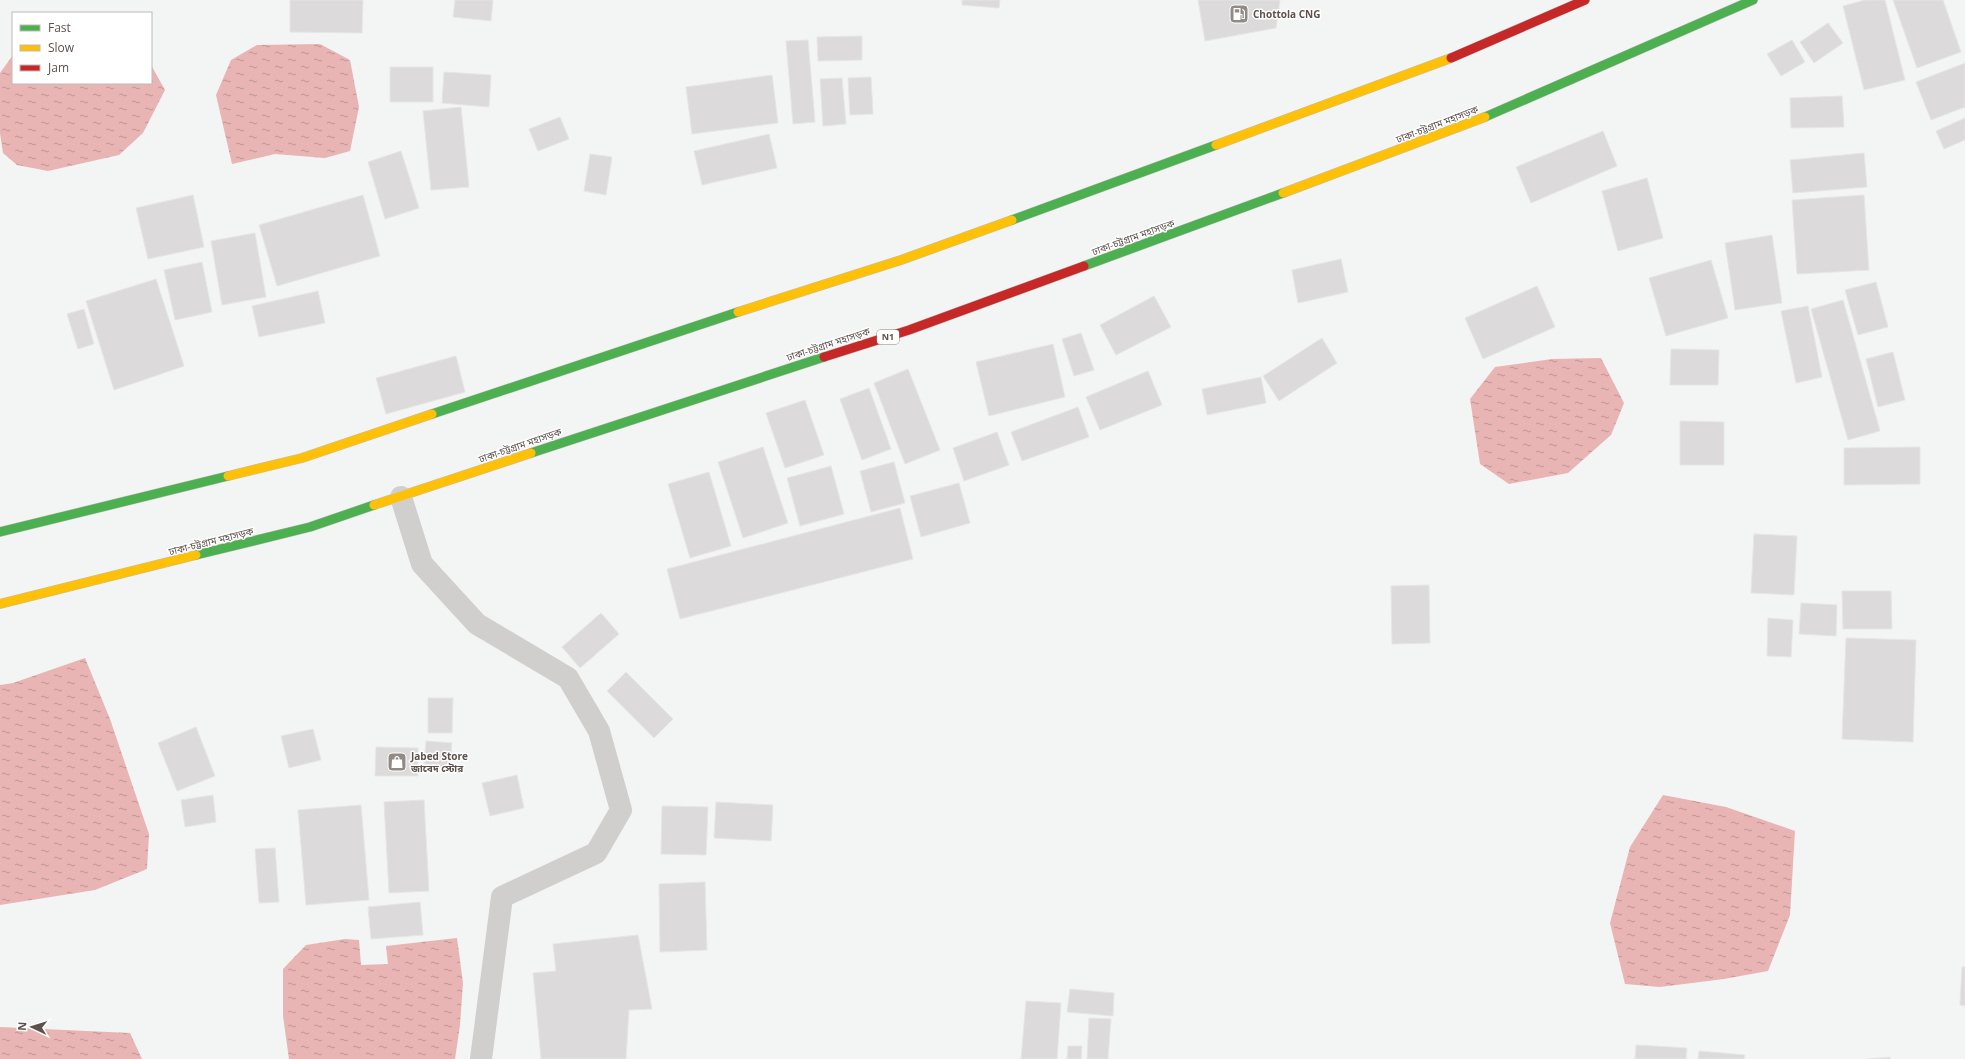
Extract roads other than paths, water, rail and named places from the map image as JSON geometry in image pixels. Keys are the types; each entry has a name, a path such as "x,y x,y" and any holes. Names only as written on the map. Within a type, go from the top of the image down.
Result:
{"highway":[{"path":"0,532 302,458 649,340 901,260 1212,147 1476,48 1584,0"},
{"name":"ঢাকা-চট্টগ্রাম মহাসড়ক","path":"0,604 310,528 657,410 909,330 1220,217 1484,118 1754,0"}],"street":[{"path":"401,497 422,564 477,624 568,678 599,731 622,810 596,853 502,897 481,1059"}],"water":[{"path":"320,44 350,60 359,107 350,151 325,158 275,154 232,164 216,95 231,60 257,45"},
{"path":"12,56 12,84 152,84 152,67 165,90 143,133 119,155 48,171 17,165 3,153 0,133 0,73"},
{"path":"1601,358 1624,403 1611,435 1568,473 1509,484 1480,464 1470,399 1495,367 1552,359"},
{"path":"85,658 110,719 149,834 147,869 95,890 0,905 0,685 13,683"},
{"path":"1663,795 1726,807 1795,831 1790,915 1768,971 1724,979 1660,987 1625,984 1610,923 1630,847"},
{"path":"457,938 463,983 460,1025 455,1059 289,1059 283,1016 283,969 306,945 345,939 359,940 361,965 388,964 386,946"},
{"path":"0,1027 130,1033 142,1059 0,1059"}],"place":[{"name":"Chottola CNG","path":"1239,14"},
{"name":"Jabed Store জাবেদ স্টোর","path":"397,762"}]}
